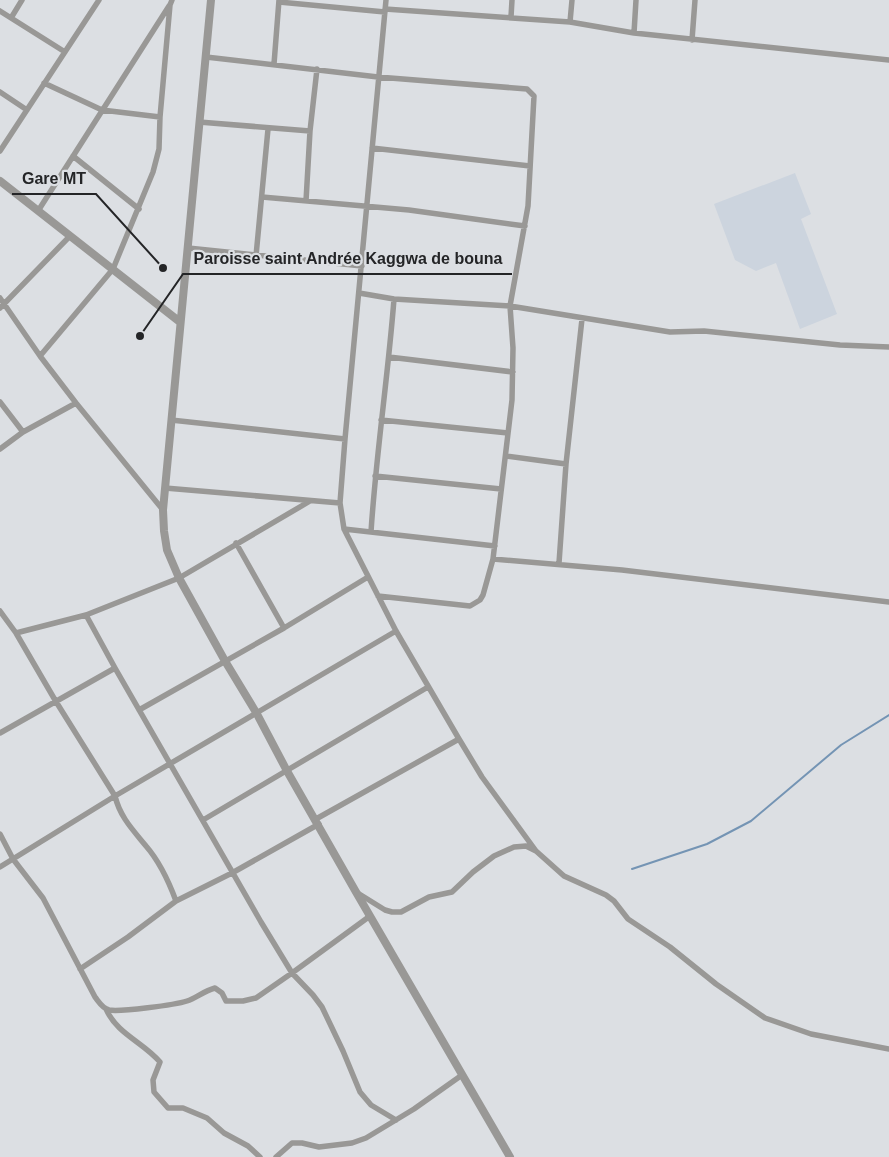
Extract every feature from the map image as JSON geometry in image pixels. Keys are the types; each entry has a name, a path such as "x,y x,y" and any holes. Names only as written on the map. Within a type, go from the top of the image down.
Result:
{"street":[{"path":"11,18 22,0"},
{"path":"0,152 99,0"},
{"path":"211,0 163,510 165,540 179,578 225,661 257,714 356,892 510,1157"},
{"path":"386,0 344,439 340,502 344,529 396,631 459,740 482,777 536,851 564,876 606,895 614,901 628,919 670,947 716,984 761,1015 811,1034 889,1049"},
{"path":"512,0 512,17"},
{"path":"570,22 572,0"},
{"path":"634,33 636,0"},
{"path":"692,40 695,0"},
{"path":"274,64 279,1 570,22 634,33 692,40 889,60"},
{"path":"38,211 171,3"},
{"path":"40,356 113,269 153,172 159,149 160,117 171,3"},
{"path":"0,11 64,52"},
{"path":"206,57 378,77 530,91 534,96 530,193 510,306 513,372 506,456 493,558 486,590 480,600 470,606 378,596"},
{"path":"306,201 310,131 317,69"},
{"path":"44,83 102,110 160,117"},
{"path":"0,92 27,110"},
{"path":"199,122 310,131"},
{"path":"256,256 268,129"},
{"path":"372,148 530,166"},
{"path":"73,156 139,209"},
{"path":"0,181 180,322"},
{"path":"262,198 366,206 525,226"},
{"path":"2,306 70,236"},
{"path":"188,248 362,266"},
{"path":"359,293 394,298 510,306 670,332 704,331 840,346 889,347"},
{"path":"0,298 2,306 76,403 163,510"},
{"path":"370,532 374,476 389,357 394,298"},
{"path":"559,563 566,464 582,319"},
{"path":"389,357 513,372"},
{"path":"0,402 24,432"},
{"path":"0,449 24,432 76,403"},
{"path":"171,420 344,439"},
{"path":"381,420 508,433"},
{"path":"506,456 566,464"},
{"path":"374,476 501,489"},
{"path":"165,488 340,502"},
{"path":"16,633 86,615 179,578 310,501"},
{"path":"344,529 494,546"},
{"path":"236,543 284,628"},
{"path":"493,558 559,563 889,602"},
{"path":"139,710 284,628 368,577"},
{"path":"0,611 16,633 115,796 117,805 125,820 158,864 176,901"},
{"path":"86,615 232,873 292,973 322,1007 360,1092 371,1105 396,1120"},
{"path":"0,867 115,796 396,631"},
{"path":"0,733 55,700 115,668"},
{"path":"202,820 428,687"},
{"path":"80,969 128,937 176,901 232,873 459,740"},
{"path":"0,834 13,859 43,898 95,996 117,1026 160,1062 153,1080 154,1092 168,1108 183,1108 207,1118 224,1133 248,1146 260,1157"},
{"path":"356,892 389,912 401,912 429,898 452,892 484,863 503,851 521,845 536,851"},
{"path":"106,1009 135,1009 188,1000 203,991 215,988 222,993 226,1000 249,1000 256,998 370,916"},
{"path":"276,1157 292,1143 302,1142 319,1147 359,1141 396,1120 462,1075"}],"shaded area":[{"path":"795,173 811,214 801,219 837,314 800,329 776,263 756,271 735,260 714,204"}],"waterway":[{"path":"632,869 707,844 751,821 841,745 889,715"}],"place":[{"name":"Gare MT","path":"163,268"},
{"name":"Paroisse saint Andrée Kaggwa de bouna","path":"140,336"}]}
